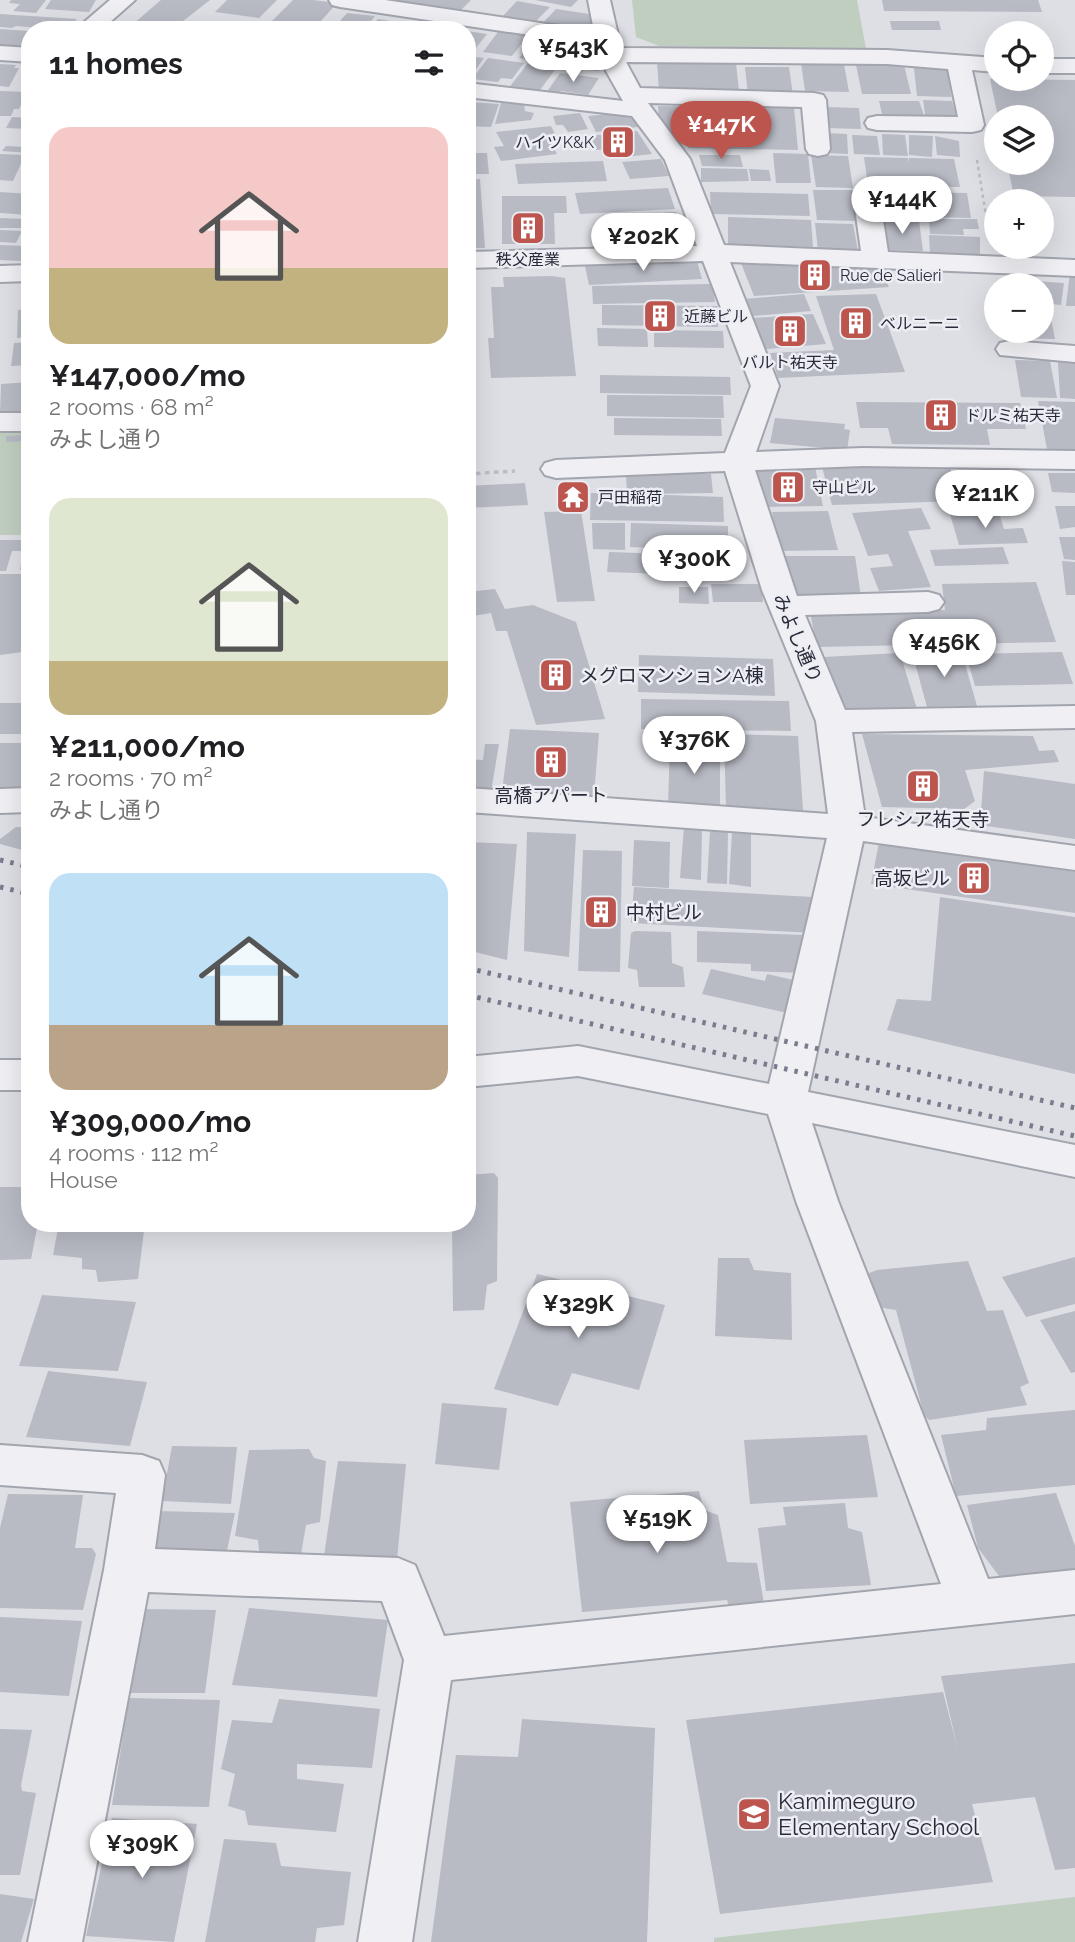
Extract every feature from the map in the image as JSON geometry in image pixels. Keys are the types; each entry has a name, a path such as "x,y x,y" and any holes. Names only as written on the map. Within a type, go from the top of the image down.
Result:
{"street":[{"path":"97,21 124,0"},
{"path":"340,0 390,4 610,47 887,57 984,65"},
{"path":"599,0 610,47 636,102 677,159 765,386 737,462"},
{"path":"0,53 21,54"},
{"path":"877,123 972,125 959,64"},
{"path":"1054,66 1075,66"},
{"path":"476,91 636,102 814,100 818,149"},
{"path":"866,194 876,259"},
{"path":"476,260 715,253 1075,268"},
{"path":"0,274 21,273"},
{"path":"1010,349 1075,354"},
{"path":"0,422 21,422"},
{"path":"556,469 863,457 1075,460"},
{"name":"みよし通り","path":"737,462 785,606 833,721 848,827 785,1103"},
{"path":"785,606 928,602"},
{"path":"833,721 1075,717"},
{"path":"0,801 21,800"},
{"path":"476,801 848,827 1075,858"},
{"path":"476,1071 578,1061 1075,1161"},
{"path":"0,1075 21,1075"},
{"path":"785,1103 817,1201 973,1603"},
{"path":"0,1465 142,1475 128,1570 55,1942"},
{"path":"128,1570 398,1580 429,1660 385,1942"},
{"path":"429,1660 1075,1592"}],"path":[{"path":"972,125 993,263"},
{"path":"476,473 556,469"}],"green space":[{"path":"632,0 857,0 866,49 659,46 636,37"},
{"path":"21,431 21,535 0,535 0,432"},
{"path":"1075,1897 1075,1942 714,1942 714,1938"}],"building":[{"path":"11,0 46,0 36,13 13,11 20,4 9,3"},
{"path":"51,0 96,0 89,12 45,9"},
{"path":"161,0 210,0 183,21 136,21"},
{"path":"227,0 277,0 259,18 215,12"},
{"path":"293,0 337,3 321,21 272,21"},
{"path":"471,0 460,11 396,2"},
{"path":"535,0 578,0 571,7"},
{"path":"882,0 1038,0 1042,12 884,11"},
{"path":"517,1 550,7 533,24 500,19"},
{"path":"556,9 589,14 599,35 540,26"},
{"path":"347,13 375,16 371,21 340,21"},
{"path":"0,14 77,19 21,21 21,26 0,27"},
{"path":"890,21 939,21 941,30 892,30"},
{"path":"0,29 21,30 21,50 0,52"},
{"path":"476,32 487,34 476,48"},
{"path":"498,32 528,36 512,56 483,52"},
{"path":"537,37 561,40 552,51 564,53 555,64 519,58"},
{"path":"574,45 593,48 599,71 565,68"},
{"path":"476,57 484,58 476,69"},
{"path":"488,58 524,63 512,79 501,78 498,82 476,79 476,74"},
{"path":"528,63 557,67 537,94 508,89"},
{"path":"657,63 736,63 739,91 659,90"},
{"path":"801,63 844,64 849,92 805,91"},
{"path":"0,64 16,65 14,68 19,68 9,87 0,86"},
{"path":"856,65 904,65 911,94 862,94"},
{"path":"745,67 789,67 793,95 748,95"},
{"path":"914,68 948,69 951,97 917,96"},
{"path":"560,73 599,78 588,95 561,91 559,95 546,93"},
{"path":"1054,80 1075,80 1075,197 1054,197 1054,189 1013,189 1010,175 1054,175 1054,105 995,105 993,91 1054,91"},
{"path":"0,91 21,92 19,109 14,109 11,116 0,116"},
{"path":"923,100 952,101 957,120 926,120"},
{"path":"879,101 919,101 925,118 883,118"},
{"path":"476,102 499,104 491,127 476,126"},
{"path":"501,103 524,104 525,111 534,113 531,120 495,124"},
{"path":"658,106 794,108 798,150 689,148 659,122"},
{"path":"824,107 859,108 861,129 826,128"},
{"path":"580,113 588,129 568,132 563,125 556,125 553,116"},
{"path":"617,113 635,119 638,127 596,132 588,116"},
{"path":"12,117 21,118 21,129 6,128"},
{"path":"551,126 555,134 546,135 557,154 501,161 494,147 504,146 496,132"},
{"name":"ハイツK&K","path":"637,131 652,154 625,157 619,148 596,150 589,136"},
{"path":"825,133 847,134 848,154 826,153"},
{"path":"882,134 905,135 908,156 883,155"},
{"path":"852,135 877,136 880,155 854,154"},
{"path":"909,135 933,136 932,157 909,155"},
{"path":"935,136 959,141 960,157 937,155"},
{"path":"6,146 21,147 21,152 2,151"},
{"path":"476,153 487,153 489,174 476,174"},
{"path":"773,153 808,154 811,183 776,183"},
{"path":"0,154 21,155 21,164 13,181 0,180"},
{"path":"699,155 740,155 743,167 702,166"},
{"path":"811,155 848,156 853,188 816,187"},
{"path":"864,157 908,158 909,163 909,158 954,159 960,187 868,186"},
{"path":"661,159 669,176 630,179 622,162"},
{"path":"603,161 607,181 518,184 515,164"},
{"path":"701,168 747,169 749,181 701,182"},
{"path":"749,169 769,170 771,181 751,181"},
{"path":"476,179 480,179 485,248 476,248"},
{"path":"668,188 675,209 580,214 575,193"},
{"path":"813,190 853,190 857,221 817,220"},
{"path":"874,190 914,191 919,217 878,217"},
{"path":"0,192 21,193 21,214 0,213"},
{"path":"710,192 808,194 810,216 711,214"},
{"path":"920,192 967,193 971,218 923,217"},
{"name":"秩父産業","path":"502,196 566,196 567,213 554,213 555,244 502,244"},
{"path":"676,212 684,230 612,235 606,217"},
{"path":"728,217 811,220 813,247 728,245"},
{"path":"0,218 21,219 21,228 0,228"},
{"path":"929,219 977,219 979,229 963,229 964,235 930,234"},
{"path":"882,220 919,221 923,251 884,250"},
{"path":"815,223 853,224 858,251 818,251"},
{"path":"0,230 21,231 16,243 0,242"},
{"path":"684,233 690,248 619,252 615,237"},
{"path":"929,235 980,237 980,255 930,253"},
{"path":"0,245 21,246 21,261 0,260"},
{"path":"697,261 702,279 589,285 585,266"},
{"name":"Rue de Salieri","path":"741,263 879,263 889,287 754,296"},
{"path":"1070,272 1075,272 1075,306 1066,306"},
{"path":"503,277 565,278 576,376 491,378 488,338 494,338 491,287 504,287"},
{"path":"1054,282 1064,283 1061,305 1054,304"},
{"path":"712,284 715,302 593,304 592,286"},
{"path":"804,294 811,311 752,316 744,299"},
{"name":"ベルニーニ","path":"876,294 905,372 778,378 770,353 834,350 816,296"},
{"name":"近藤ビル","path":"602,305 717,306 718,327 602,325"},
{"path":"18,310 21,310 21,338 17,338"},
{"name":"バルト祐天寺","path":"813,314 826,344 766,349 753,318"},
{"path":"597,328 647,329 648,347 598,346"},
{"path":"654,330 723,331 724,348 654,347"},
{"path":"14,343 21,343 21,365 11,366"},
{"path":"1015,360 1050,361 1057,398 1021,397"},
{"path":"1058,362 1075,363 1075,399 1060,398"},
{"path":"600,375 730,377 731,395 600,393"},
{"path":"21,383 21,413 0,414 1,384"},
{"path":"607,395 723,396 724,418 607,416"},
{"path":"1038,401 1075,402 1075,449 1047,449"},
{"name":"ドルミ祐天寺","path":"856,402 1020,403 1026,429 987,429 990,445 892,444 888,428 860,428"},
{"path":"614,418 721,419 722,436 614,435"},
{"path":"775,418 845,424 844,429 850,430 847,450 770,443"},
{"path":"21,435 21,441 6,442 6,436"},
{"path":"949,464 960,501 832,505 822,467"},
{"name":"守山ビル","path":"815,467 823,506 761,507 754,468"},
{"path":"980,468 1015,468 1027,510 992,510"},
{"path":"1048,473 1075,473 1075,493 1052,492"},
{"path":"626,474 711,474 713,493 640,494 723,497 724,522 590,520 591,493 627,494"},
{"path":"525,483 528,505 476,508 476,486"},
{"path":"1055,506 1075,506 1075,527 1060,529"},
{"path":"921,508 931,529 908,531 931,587 879,591 870,568 893,566 888,554 868,556 852,513"},
{"path":"581,511 595,601 557,602 544,512"},
{"path":"828,511 838,550 779,551 772,512"},
{"path":"999,513 1004,529 1023,528 1028,543 959,545 950,514"},
{"path":"592,523 625,523 625,550 593,549"},
{"path":"631,523 728,526 728,551 630,547"},
{"path":"1059,537 1075,537 1075,560 1064,559"},
{"path":"0,540 21,540 21,551 12,551 6,571 0,571"},
{"path":"1003,547 1009,564 935,566 930,550"},
{"path":"609,552 724,556 723,576 607,572"},
{"path":"784,556 855,556 861,597 789,597"},
{"path":"1062,561 1075,562 1075,595 1066,595"},
{"path":"0,574 21,574 21,652 0,655"},
{"path":"1036,582 1056,642 817,647 810,612 945,610 942,584"},
{"path":"711,584 761,584 763,602 713,602"},
{"path":"679,587 708,587 709,604 679,603"},
{"name":"メグロマンションA棟","path":"495,589 505,609 533,605 576,622 605,719 536,725 507,631 496,631 491,613 476,616 476,591"},
{"path":"961,650 977,706 927,707 912,652"},
{"path":"1062,652 1073,684 975,686 966,654"},
{"path":"900,653 917,709 840,713 824,657"},
{"path":"639,655 773,659 775,696 638,692"},
{"path":"641,699 789,701 791,731 641,729"},
{"path":"0,703 21,703 21,734 0,734"},
{"name":"高橋アパート","path":"510,729 599,733 594,795 502,791"},
{"path":"724,734 798,736 803,810 726,808"},
{"name":"フレシア祐天寺","path":"862,734 1033,736 1039,751 1054,750 1059,762 965,770 975,801 964,809 882,807"},
{"path":"0,743 21,743 21,791 0,791"},
{"path":"485,744 499,744 491,792 476,791 476,760 483,760"},
{"path":"670,744 720,747 720,807 668,805"},
{"path":"984,771 1075,784 1075,839 980,825"},
{"path":"16,827 21,827 21,850 0,844 0,839"},
{"path":"684,827 702,828 701,880 680,878"},
{"path":"710,831 728,832 727,884 707,883"},
{"path":"527,832 576,834 569,957 524,951"},
{"path":"732,833 751,834 751,887 729,884"},
{"path":"634,840 670,842 669,888 632,886"},
{"path":"476,842 517,844 507,960 476,952"},
{"name":"高坂ビル","path":"879,842 1075,872 1075,913 871,884"},
{"name":"中村ビル","path":"583,850 622,851 620,972 578,971"},
{"path":"634,887 813,897 813,933 631,923"},
{"path":"940,897 1075,917 1075,1074 887,1030 897,999 931,1001"},
{"path":"697,931 804,935 806,973 751,971 751,964 697,962"},
{"path":"671,932 672,963 683,967 685,987 639,987 637,970 628,968 631,933"},
{"path":"711,969 765,981 767,974 802,982 792,1014 702,994"},
{"path":"494,1173 498,1178 497,1281 487,1285 484,1310 453,1311 452,1232 476,1232 476,1174"},
{"path":"0,1187 21,1187 21,1232 36,1232 31,1259 0,1260"},
{"path":"57,1232 144,1232 138,1279 98,1282 96,1270 82,1269 82,1258 53,1255"},
{"path":"1075,1257 1075,1304 1026,1317 1002,1277"},
{"path":"718,1258 749,1258 754,1270 791,1273 792,1340 715,1336"},
{"path":"968,1261 987,1311 1003,1310 1029,1383 1020,1387 1027,1405 929,1420 924,1415 896,1310 877,1307 867,1274 877,1270"},
{"path":"537,1274 665,1305 639,1390 572,1373 558,1406 494,1389"},
{"path":"42,1295 136,1302 118,1371 19,1366"},
{"path":"1075,1311 1075,1372 1071,1373 1040,1320"},
{"path":"48,1371 147,1382 130,1446 26,1437"},
{"path":"442,1403 507,1408 499,1470 435,1464"},
{"path":"1075,1410 1075,1485 956,1496 941,1435 986,1430 987,1418"},
{"path":"867,1435 878,1497 750,1504 744,1440"},
{"path":"172,1446 237,1447 231,1504 162,1501"},
{"path":"309,1449 314,1458 326,1461 320,1522 306,1525 300,1560 260,1559 258,1540 235,1536 249,1450"},
{"path":"338,1461 406,1464 397,1560 324,1556"},
{"path":"699,1491 704,1510 718,1515 727,1562 757,1563 765,1609 731,1612 727,1600 582,1612 570,1502"},
{"path":"1056,1493 1075,1546 1075,1577 1005,1584 978,1548 967,1505"},
{"path":"8,1494 83,1495 75,1548 92,1548 96,1554 83,1610 0,1608 0,1528"},
{"path":"845,1503 848,1528 862,1532 871,1585 766,1591 758,1528 786,1525 783,1507"},
{"path":"157,1511 235,1513 223,1569 148,1556"},
{"path":"249,1608 388,1620 377,1697 232,1685"},
{"path":"143,1609 216,1610 205,1693 128,1693"},
{"path":"0,1617 82,1621 69,1696 0,1692"},
{"path":"1075,1663 1075,1868 1055,1870 1035,1797 972,1804 993,1882 720,1914 686,1720 943,1692 958,1750 941,1676"},
{"path":"129,1698 220,1700 209,1807 112,1805"},
{"path":"279,1699 380,1709 372,1768 297,1764 297,1779 344,1784 336,1832 248,1825 245,1811 228,1806 235,1774 221,1769 232,1720 272,1723"},
{"path":"522,1719 655,1728 647,1942 431,1942 456,1755 518,1757"},
{"path":"0,1729 32,1730 21,1785 22,1791 36,1793 20,1875 0,1875"},
{"path":"112,1818 197,1824 174,1942 86,1936"},
{"path":"224,1839 276,1843 281,1866 351,1872 344,1925 317,1928 315,1942 205,1942"},
{"path":"0,1894 34,1899 21,1942 0,1942"}],"railway":[{"path":"0,860 21,865"},
{"path":"0,887 21,892"},
{"path":"476,970 1075,1108"},
{"path":"476,997 1075,1136"}],"place":[{"name":"ハイツK&K","path":"618,142"},
{"name":"秩父産業","path":"528,228"},
{"name":"Rue de Salieri","path":"815,275"},
{"name":"近藤ビル","path":"660,316"},
{"name":"ベルニーニ","path":"856,323"},
{"name":"バルト祐天寺","path":"790,331"},
{"name":"ドルミ祐天寺","path":"941,415"},
{"name":"守山ビル","path":"788,487"},
{"name":"戸田稲荷","path":"573,497"},
{"name":"メグロマンションA棟","path":"556,675"},
{"name":"高橋アパート","path":"551,762"},
{"name":"フレシア祐天寺","path":"923,786"},
{"name":"高坂ビル","path":"974,878"},
{"name":"中村ビル","path":"601,912"},
{"name":"Kamimeguro Elementary School","path":"754,1814"}]}
